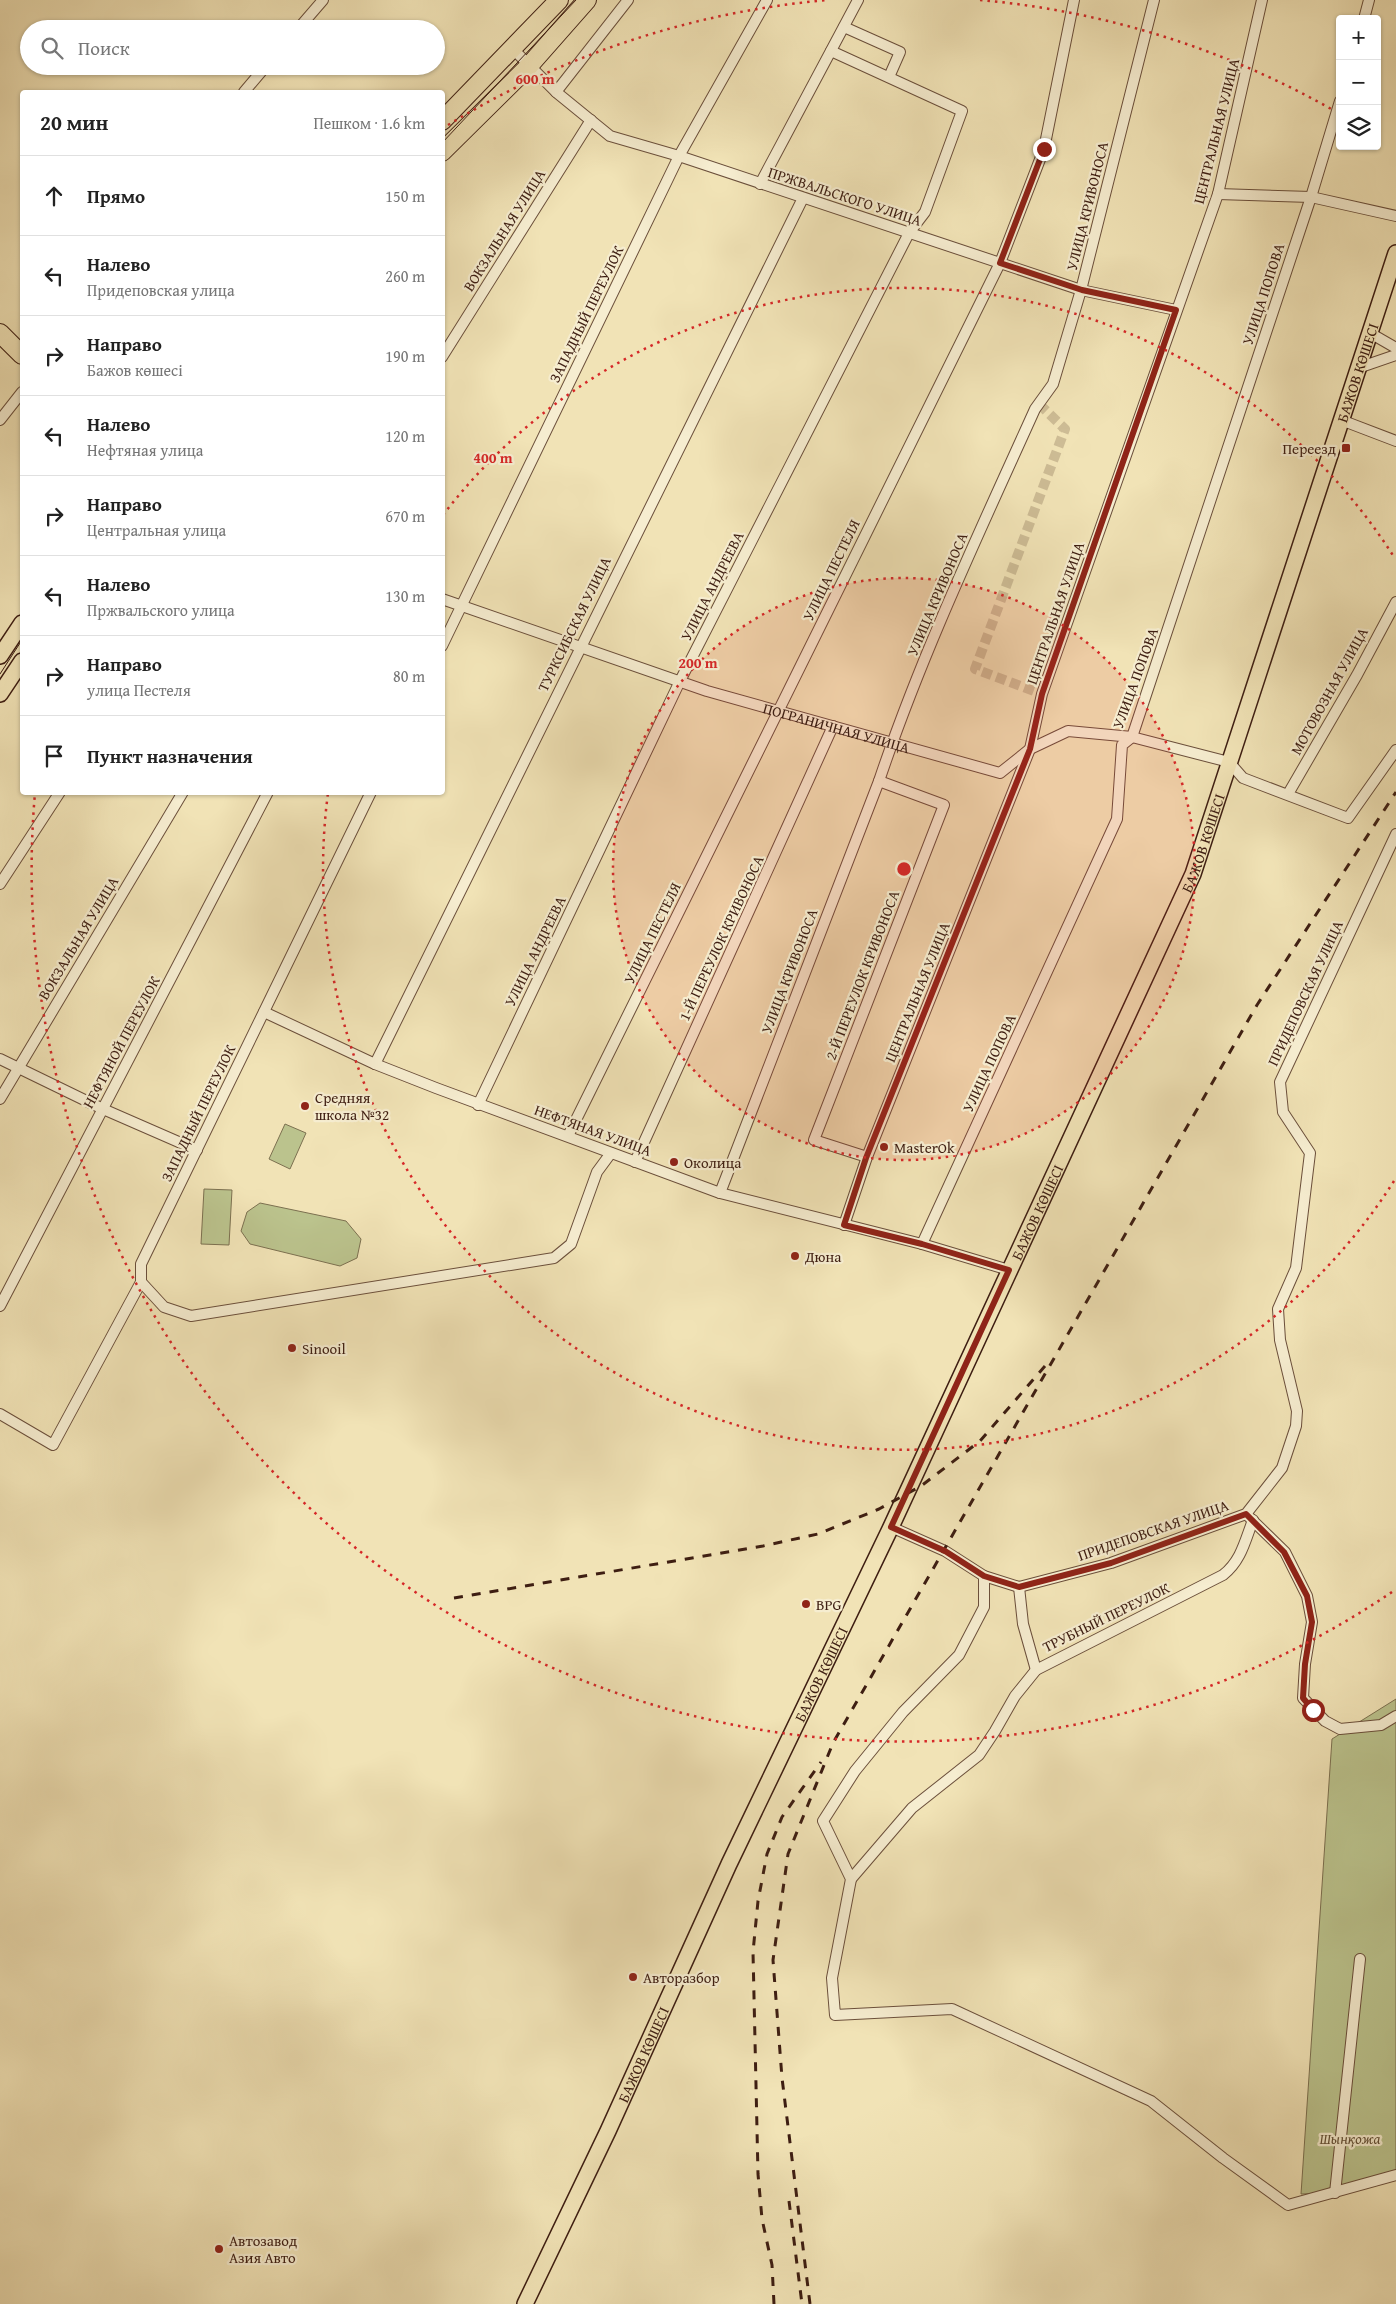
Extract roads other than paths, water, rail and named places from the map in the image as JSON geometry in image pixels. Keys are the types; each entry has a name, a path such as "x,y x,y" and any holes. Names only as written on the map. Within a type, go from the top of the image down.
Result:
{"highway":[{"path":"445,118 559,0"},
{"path":"445,149 528,67 587,0"},
{"path":"0,333 20,353"}],"main road":[{"name":"БАЖОВ КӨШЕСІ","path":"525,2304 608,2131 729,1864 891,1527 1193,874 1396,253"},
{"path":"0,656 20,626"},
{"path":"0,694 20,664"}],"street":[{"path":"306,20 323,0"},
{"path":"556,92 628,0"},
{"name":"ЗАПАДНЫЙ ПЕРЕУЛОК","path":"445,640 679,156 767,0"},
{"path":"760,184 858,0"},
{"name":"УЛИЦА ПЕСТЕЛЯ","path":"568,1136 1000,263 1044,149 1074,0"},
{"name":"УЛИЦА КРИВОНОСА","path":"720,1192 879,781 892,742 959,577 1035,409 1053,384 1082,290 1154,0"},
{"name":"ЦЕНТРАЛЬНАЯ УЛИЦА","path":"844,1225 866,1158 1030,749 1042,694 1218,194 1262,0"},
{"path":"1365,15 1369,0"},
{"path":"831,51 889,77 900,52 844,27"},
{"name":"ПРЖВАЛЬСКОГО УЛИЦА","path":"513,49 528,67 610,136 679,156 1082,290 1176,310"},
{"path":"246,90 258,75"},
{"name":"УЛИЦА АНДРЕЕВА","path":"478,1105 680,681 909,233 925,212 962,111 889,77"},
{"name":"УЛИЦА ПОПОВА","path":"922,1244 1117,819 1122,745 1132,737 1311,197 1339,105"},
{"name":"ВОКЗАЛЬНАЯ УЛИЦА","path":"445,352 591,120"},
{"path":"1218,194 1311,197 1396,216"},
{"name":"ТУРКСИБСКАЯ УЛИЦА","path":"374,1064 803,198"},
{"path":"1370,332 1391,346 1389,353 1384,359"},
{"path":"1358,368 1396,355"},
{"path":"0,420 20,395"},
{"path":"1341,420 1396,441"},
{"name":"ПОГРАНИЧНАЯ УЛИЦА","path":"445,600 707,691 1000,773 1030,749 1068,731 1132,737 1229,762"},
{"name":"МОТОВОЗНАЯ УЛИЦА","path":"1288,794 1352,684 1396,602"},
{"name":"1-Й ПЕРЕУЛОК КРИВОНОСА","path":"635,1162 834,726"},
{"path":"1229,762 1243,778 1348,818 1396,750"},
{"name":"2-Й ПЕРЕУЛОК КРИВОНОСА","path":"866,1158 814,1140 944,805 879,781"},
{"path":"0,884 58,795"},
{"name":"ВОКЗАЛЬНАЯ УЛИЦА","path":"0,1099 181,795"},
{"name":"НЕФТЯНОЙ ПЕРЕУЛОК","path":"0,1306 266,795"},
{"name":"ЗАПАДНЫЙ ПЕРЕУЛОК","path":"0,1414 53,1445 141,1282 141,1264 370,795"},
{"name":"ПРИДЕПОВСКАЯ УЛИЦА","path":"1019,1587 1111,1563 1249,1517 1282,1468 1296,1426 1297,1411 1280,1340 1278,1309 1296,1268 1310,1153 1283,1112 1280,1082 1396,834"},
{"name":"НЕФТЯНАЯ УЛИЦА","path":"264,1012 374,1064 478,1105 720,1192 922,1244 1009,1270"},
{"path":"0,1059 103,1109 197,1150"},
{"path":"141,1282 164,1307 191,1316 554,1258 571,1244 597,1172 612,1153"},
{"path":"1249,1517 1284,1552 1307,1596 1312,1622 1305,1664 1303,1698 1325,1721 1340,1728 1381,1725 1396,1716"},
{"name":"ТРУБНЫЙ ПЕРЕУЛОК","path":"851,1879 912,1808 979,1755 1015,1696 1036,1670 1222,1575 1232,1568 1239,1557 1249,1517"},
{"path":"891,1527 945,1551 984,1576 1019,1587 1023,1624 1036,1670"},
{"path":"984,1576 984,1607 959,1655 903,1712 861,1763 823,1821 851,1879 832,1978 835,2015 952,2009 1151,2101 1288,2206 1396,2175"},
{"path":"1335,2192 1360,1959"}],"tunnel":[{"path":"1039,404 1065,429 975,669 1042,694"}],"tram line":[{"path":"445,140 576,0"},
{"path":"0,674 20,643"}],"railway":[{"path":"810,2304 782,2078 773,1960 788,1854 833,1743 1257,1005 1396,792"},
{"path":"454,1598 763,1546 818,1534 879,1509 921,1486 980,1441 1045,1366"},
{"path":"774,2304 772,2265 762,2219 758,2174 753,1952 758,1901 767,1854 782,1817 821,1762"},
{"path":"789,2201 802,2304"}],"place":[{"name":"Переезд","path":"1346,448"},
{"name":"Средняя школа №32","path":"305,1106"},
{"name":"MasterOk","path":"884,1147"},
{"name":"Околица","path":"674,1162"},
{"name":"Дюна","path":"795,1256"},
{"name":"Sinooil","path":"292,1348"},
{"name":"BPG","path":"806,1604"},
{"name":"Авторазбор","path":"633,1977"},
{"name":"Автозавод Азия Авто","path":"219,2249"}],"park label":[{"name":"Шынқожа","path":"1350,2138"}]}
